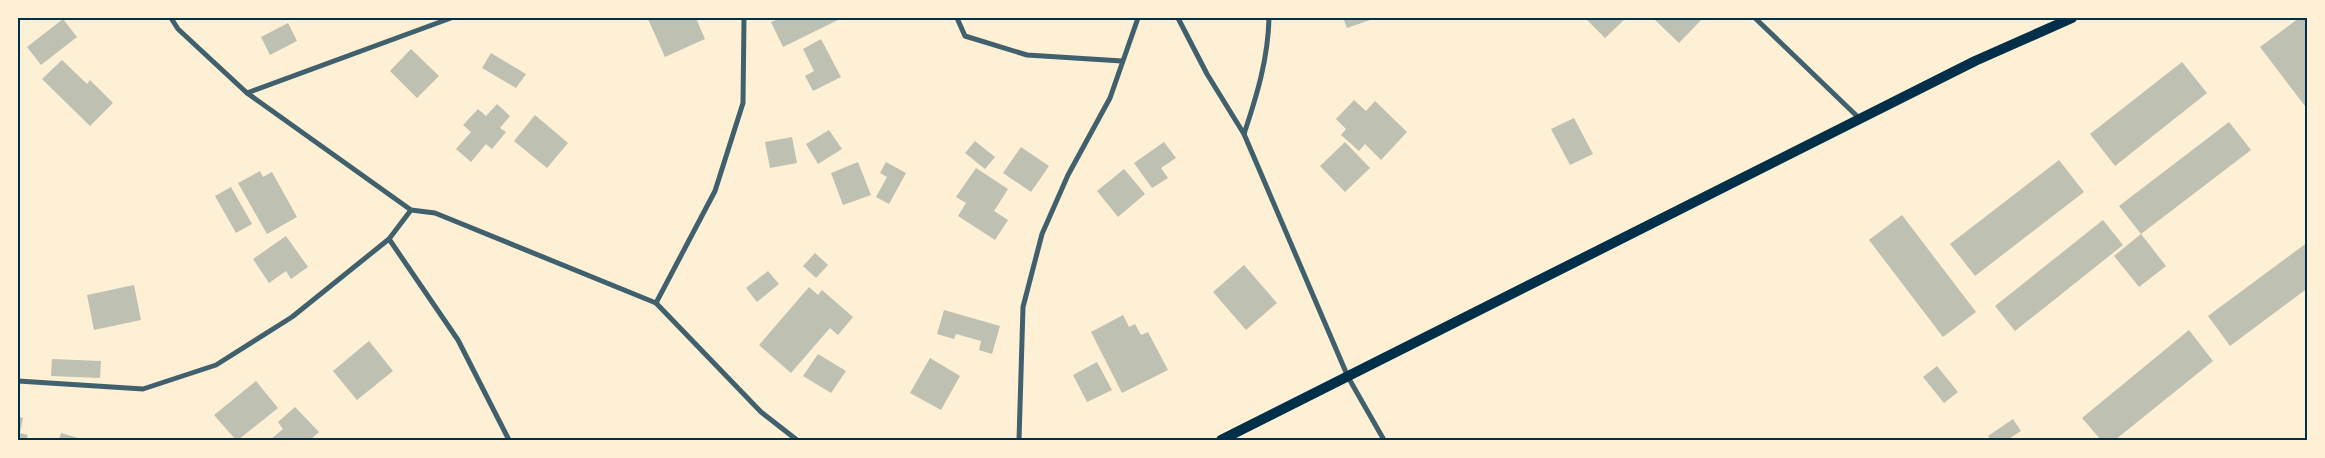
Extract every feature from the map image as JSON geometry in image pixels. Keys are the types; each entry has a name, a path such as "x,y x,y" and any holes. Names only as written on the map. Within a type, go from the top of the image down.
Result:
{"main road":[{"path":"1221,440 1975,61 2072,18"}],"street":[{"path":"171,18 178,29 247,93 411,210 435,213 656,303 761,412 797,440"},
{"path":"247,93 451,18"},
{"path":"656,303 715,191 743,103 744,18"},
{"path":"956,18 965,36 1027,55 1122,61"},
{"path":"1019,440 1023,307 1042,234 1068,175 1110,98 1138,18"},
{"path":"1178,18 1207,74 1244,134 1348,377 1384,440"},
{"path":"1244,134 1261,84 1268,40 1269,18"},
{"path":"1755,18 1860,119"},
{"path":"18,382 143,389 216,365 292,317 388,239 411,210"},
{"path":"388,239 458,340 508,440"}],"building":[{"path":"690,18 691,20 696,18 705,39 665,57 648,19"},
{"path":"781,18 842,18 783,47 771,22"},
{"path":"1343,18 1376,18 1347,28"},
{"path":"1585,18 1626,18 1605,38"},
{"path":"1653,18 1703,18 1679,43"},
{"path":"2299,18 2308,18 2308,110 2260,47"},
{"path":"63,19 77,37 41,65 27,47"},
{"path":"288,23 297,41 270,55 261,37"},
{"path":"821,39 841,77 813,91 805,76 814,71 803,49"},
{"path":"411,49 439,76 417,98 390,71"},
{"path":"491,53 526,74 516,88 482,68"},
{"path":"62,60 87,84 90,80 113,103 90,126 42,79"},
{"path":"2182,62 2207,93 2115,166 2090,134"},
{"path":"1354,100 1366,111 1375,101 1407,132 1381,160 1365,144 1359,151 1341,135 1346,129 1336,119"},
{"path":"497,104 510,116 500,128 506,132 492,149 486,144 471,162 456,149 471,132 463,125 478,109 486,116"},
{"path":"535,115 568,143 547,168 514,141"},
{"path":"1574,118 1593,154 1570,165 1551,129"},
{"path":"2229,122 2251,150 2141,234 2119,206"},
{"path":"829,130 842,149 818,164 806,144"},
{"path":"792,137 797,163 770,168 765,142"},
{"path":"975,141 995,157 985,169 965,153"},
{"path":"1164,142 1176,158 1161,168 1168,178 1152,188 1134,163"},
{"path":"1345,142 1370,168 1345,192 1320,166"},
{"path":"1021,147 1049,166 1031,192 1003,173"},
{"path":"2059,160 2084,192 1975,276 1950,244"},
{"path":"858,162 871,195 843,205 831,173"},
{"path":"886,162 906,173 889,204 876,197 887,177 880,173"},
{"path":"976,168 1008,189 994,211 1008,220 995,240 958,216 966,203 956,197"},
{"path":"1124,169 1145,194 1118,217 1097,191"},
{"path":"260,171 263,177 272,172 297,217 267,234 238,183"},
{"path":"231,187 252,224 236,233 215,196"},
{"path":"1902,215 1976,312 1943,337 1869,240"},
{"path":"2103,220 2123,245 2015,331 1995,306"},
{"path":"2141,234 2166,266 2139,287 2114,256"},
{"path":"286,236 308,267 291,279 286,271 269,283 253,259"},
{"path":"2308,242 2308,288 2230,346 2208,316"},
{"path":"815,253 828,265 816,278 803,266"},
{"path":"1244,265 1277,303 1246,330 1213,292"},
{"path":"768,271 779,284 757,302 746,288"},
{"path":"134,285 141,320 94,330 87,295"},
{"path":"809,287 818,295 822,290 853,317 838,335 830,328 791,373 759,345"},
{"path":"944,310 1000,326 992,354 979,350 981,341 956,334 954,339 937,334"},
{"path":"1123,315 1129,327 1135,324 1141,335 1148,332 1168,370 1122,393 1091,332"},
{"path":"2189,330 2213,361 2115,440 2101,440 2082,418"},
{"path":"369,341 393,371 357,400 333,371"},
{"path":"818,354 846,371 831,393 803,376"},
{"path":"930,358 960,376 941,410 910,393"},
{"path":"52,359 101,361 100,378 51,376"},
{"path":"1097,362 1112,390 1087,402 1073,375"},
{"path":"1937,366 1958,392 1944,403 1923,377"},
{"path":"256,381 278,408 236,440 214,415"},
{"path":"295,407 319,432 310,440 270,440 283,429 278,422"},
{"path":"18,416 23,418 20,433 28,435 26,440 18,440"},
{"path":"2013,419 2021,431 2007,440 1991,440 1988,436"},
{"path":"61,433 78,438 78,440 59,440"}]}
